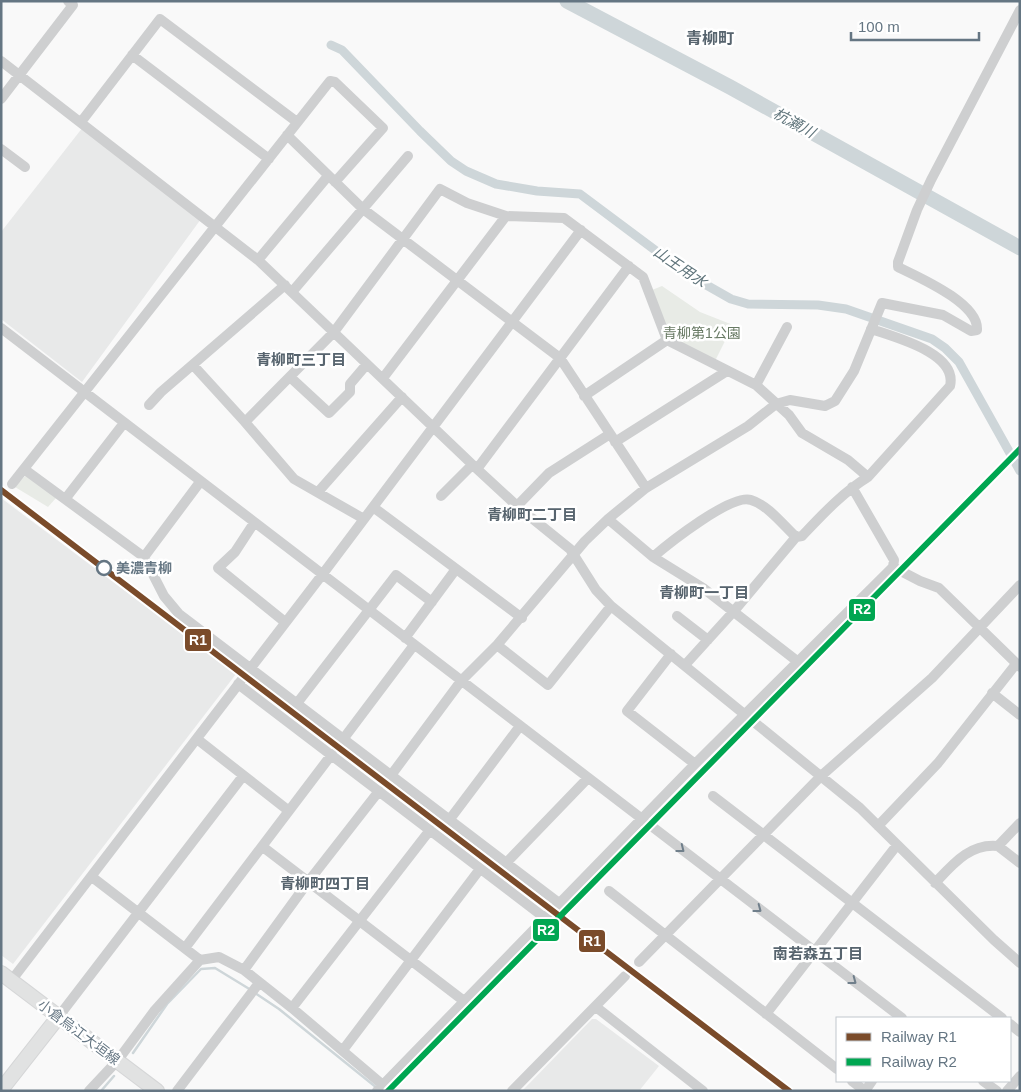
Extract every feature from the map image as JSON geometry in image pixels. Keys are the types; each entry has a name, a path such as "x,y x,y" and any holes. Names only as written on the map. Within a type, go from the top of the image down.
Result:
{"main road":[{"name":"小倉烏江大垣線","path":"6,977 157,1091"},
{"path":"1,1090 59,1016"}],"street":[{"path":"1,99 73,5 68,1"},
{"path":"392,774 461,681 497,646 608,518 646,488 748,426 776,404 790,400 825,406 835,401 854,371 882,303 943,315 970,331 977,330 975,319 955,299 898,267 918,207 1020,10"},
{"path":"81,122 160,19 297,122"},
{"path":"132,55 268,159"},
{"path":"1,61 216,225 258,260 474,467 517,506 570,549 596,590 611,606 821,776 878,826 1020,963"},
{"path":"12,484 297,122 330,81 335,82 383,128 331,179 258,260"},
{"path":"287,135 363,209 560,358 646,488"},
{"path":"1,149 25,167"},
{"path":"149,405 193,365 289,289 363,209 408,156"},
{"path":"245,422 334,332 440,189 467,203 506,216 564,218 643,277 648,284 667,340 756,385 789,415 802,433 848,460 868,477"},
{"path":"383,378 506,216"},
{"path":"6,977 92,876 374,507 581,230"},
{"path":"441,496 474,467 560,358 629,266"},
{"path":"685,665 734,611 796,537 802,536 852,487 868,477 950,386 951,379 946,367 932,353 872,327"},
{"path":"1,328 814,951 889,1015"},
{"path":"756,385 787,328"},
{"path":"584,396 667,340"},
{"path":"290,377 329,413 350,392 350,384 368,364"},
{"path":"193,365 294,479 364,520"},
{"path":"517,506 549,473 727,371"},
{"path":"318,492 402,397"},
{"path":"66,498 124,423"},
{"path":"24,469 144,557 164,596 179,614 298,702 559,903"},
{"path":"144,557 200,482"},
{"path":"89,1091 118,1060 155,1010 200,960 219,957 244,970 255,989 292,1008 384,1088 464,1001 559,903 695,764 893,567 894,560 852,487"},
{"path":"653,557 708,515 742,500 754,501 796,537"},
{"path":"374,507 522,618"},
{"path":"608,518 653,557 702,588 798,661"},
{"path":"254,523 235,552 218,568 285,622"},
{"path":"878,826 938,763 992,693 1018,665 939,588 920,581 893,567"},
{"path":"405,638 456,569"},
{"path":"298,702 396,575 432,602"},
{"path":"639,962 821,776 919,690 1020,584"},
{"path":"497,646 548,685 611,606"},
{"path":"677,616 708,640"},
{"path":"344,738 414,645"},
{"path":"671,654 627,712 695,764"},
{"path":"238,684 545,918"},
{"path":"992,693 1020,715"},
{"path":"450,818 520,726"},
{"path":"197,739 290,811"},
{"path":"185,948 263,848 332,754"},
{"path":"59,1016 243,776"},
{"path":"507,862 588,778"},
{"path":"244,970 308,882 379,791"},
{"path":"713,796 1001,1017"},
{"path":"998,846 1020,823"},
{"path":"292,1008 430,830"},
{"path":"766,1014 897,845"},
{"path":"935,883 959,857 985,845 998,846 1020,863"},
{"path":"263,848 464,1001"},
{"path":"342,1050 480,869"},
{"path":"92,876 200,960"},
{"path":"610,891 836,1068"},
{"path":"512,1091 625,976"},
{"path":"177,1091 255,989"},
{"path":"596,1007 702,1091"},
{"path":"1007,1091 1020,1076"},
{"path":"853,1082 865,1091"},
{"path":"985,1082 997,1091"}],"shaded area":[{"path":"83,127 201,219 82,382 1,319 1,232"},
{"path":"1,498 236,674 13,964 1,955"},
{"path":"592,1019 596,1019 659,1066 639,1091 522,1091"}],"green space":[{"name":"青柳第1公園","path":"662,286 700,312 733,325 715,361 669,338 652,290"},
{"path":"26,475 56,498 48,507 15,487"}],"waterway":[{"name":"杭瀬川","path":"567,1 730,87 1020,248"},
{"name":"山王用水","path":"331,45 342,50 420,131 451,161 466,171 496,184 537,191 580,194 687,274 731,299 748,304 818,305 846,309 932,339 945,348 959,362 1020,471"},
{"path":"133,1053 167,1004 201,969 215,968 251,990"},
{"path":"255,993 279,1009 377,1088"},
{"path":"101,1091 114,1076"}],"railway":[{"path":"1,490 789,1091"}],"rail line":[{"name":"R2","path":"388,1091 1020,449"},
{"name":"R1","path":"1,490 789,1091"}],"place":[{"name":"美濃青柳","path":"104,568"}],"district":[{"name":"青柳町","path":"710,38"},
{"name":"青柳町三丁目","path":"301,360"},
{"name":"青柳町二丁目","path":"532,515"},
{"name":"青柳町一丁目","path":"704,593"},
{"name":"青柳町四丁目","path":"325,884"},
{"name":"南若森五丁目","path":"818,954"}]}
